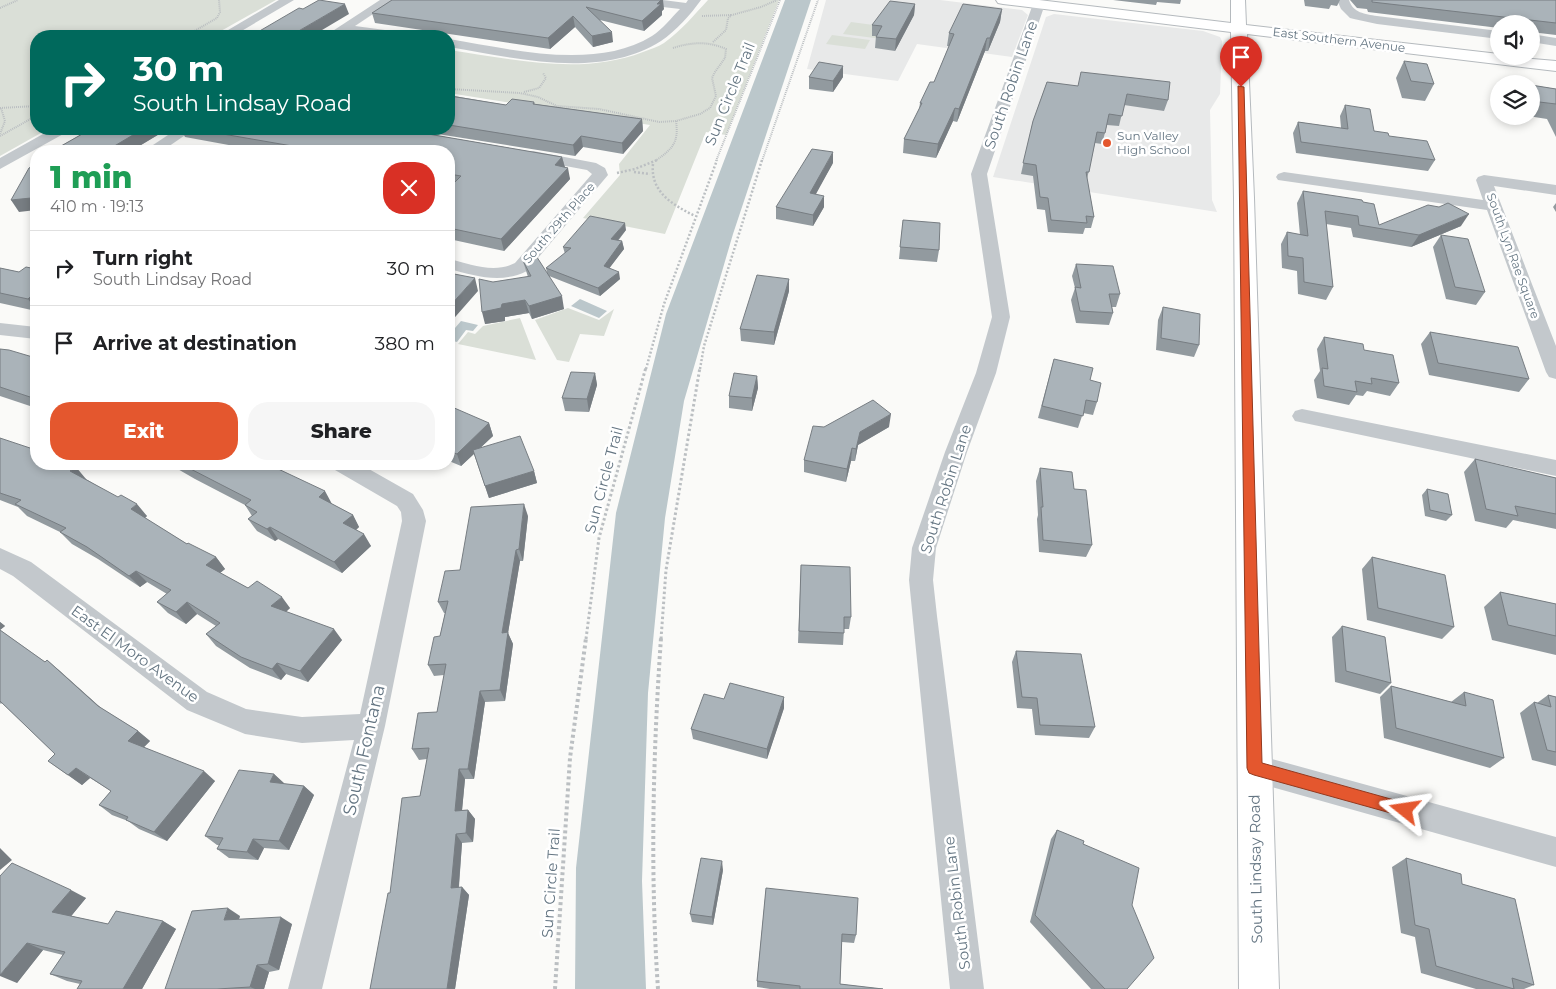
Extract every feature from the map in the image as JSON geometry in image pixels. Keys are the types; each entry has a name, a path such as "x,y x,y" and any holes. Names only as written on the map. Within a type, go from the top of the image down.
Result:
{"main road":[{"name":"East Southern Avenue","path":"1003,0 1556,66"},
{"name":"South Lindsay Road","path":"1238,0 1244,198 1258,989"}],"street":[{"path":"235,30 288,0"},
{"path":"341,30 388,0"},
{"path":"638,0 692,3"},
{"path":"1343,0 1345,6 1354,15 1377,20 1490,34"},
{"path":"455,44 556,58 589,58 607,55 650,42 661,34 692,3"},
{"name":"South Robin Lane","path":"967,989 921,580 924,548 956,452 986,373 1001,317 979,174 1039,4"},
{"path":"344,28 358,30"},
{"path":"1540,39 1556,42"},
{"path":"34,145 51,135"},
{"path":"162,145 177,135"},
{"path":"0,164 30,147"},
{"path":"514,153 590,166 600,173"},
{"name":"South 29th Place","path":"455,265 498,274 514,272 521,267 600,173"},
{"path":"1284,177 1494,206"},
{"name":"South Lyn Rae Square","path":"1556,190 1484,180 1556,372"},
{"path":"0,329 30,332"},
{"path":"1302,416 1556,468"},
{"name":"South Fontana","path":"305,989 371,726 413,534 414,521 412,510 405,500 354,470"},
{"name":"East El Moro Avenue","path":"0,558 22,569 197,701 245,721 302,730 371,726"},
{"path":"1254,768 1556,852"}],"path":[{"path":"0,8 18,0"},
{"path":"196,30 217,18 220,12 219,0"},
{"path":"701,16 732,15 778,0"},
{"name":"Sun Circle Trail","path":"555,989 570,758 600,538 664,304 695,216 778,0"},
{"path":"658,989 652,913 656,717 667,561 704,346 751,192 818,0"},
{"path":"712,42 726,30 728,18 732,15"},
{"path":"455,89 520,93 566,107 614,111 649,121 676,121 700,114 710,108 716,96 710,83 712,75 726,58 728,53 726,49 712,42 690,42 668,50"},
{"path":"538,97 539,88 546,78 538,71 546,70"},
{"path":"520,93 539,88"},
{"path":"0,135 6,120 0,108 30,106"},
{"path":"0,135 30,119"},
{"path":"630,172 653,163 675,142 678,133 676,121"},
{"path":"653,163 650,174 656,188 683,210 695,216"},
{"path":"600,173 630,172 650,174"}],"shaded area":[{"path":"0,0 276,0 223,30 30,30 30,135 37,135 0,156"},
{"path":"708,0 779,0 726,135 706,132 665,234 583,218 620,175 619,164 650,125 455,94 455,51 522,61 571,64 595,63 619,59 657,47 682,28"},
{"path":"785,0 811,0 733,234 684,401 665,518 648,693 642,881 646,989 575,989 576,868 616,513 666,314"},
{"path":"826,0 940,0 1022,10 1028,15 1012,57 917,44 898,81 807,69"},
{"name":"Sun Valley High School","path":"1054,14 1203,31 1220,37 1222,41 1220,94 1210,110 1212,200 1217,212 993,177 1046,17"},
{"path":"851,22 896,28 890,40 843,34"},
{"path":"832,35 870,40 865,49 826,44"},
{"path":"580,299 607,311 599,318 571,306"},
{"path":"568,308 599,320 614,309 604,336 580,334 569,362 557,360 535,320"},
{"path":"520,318 536,360 458,344 468,332 475,334 483,326"},
{"path":"461,321 478,325 473,331 466,330 457,342 455,342 455,328"}],"building":[{"path":"319,0 345,4 300,30 261,30 299,8 303,9"},
{"path":"392,0 661,0 657,4 661,4 642,21 586,7 612,32 592,36 573,16 548,38 372,13"},
{"path":"1372,0 1556,0 1556,23 1540,21 1540,15 1490,15 1372,2"},
{"path":"890,1 915,4 896,39 876,37 882,26 872,25"},
{"path":"963,4 1002,9 990,38 987,38 959,109 955,108 938,144 904,139 930,82 934,82 954,34 949,33"},
{"path":"1404,61 1427,64 1434,84 1411,81"},
{"path":"819,62 843,66 833,81 809,77"},
{"path":"1081,72 1170,82 1168,100 1127,94 1122,116 1109,114 1105,133 1097,132 1089,172 1086,172 1094,217 1086,216 1087,223 1051,220 1048,198 1040,197 1036,165 1023,163 1033,121 1047,82 1078,86"},
{"path":"1540,86 1556,89 1556,104 1540,102"},
{"path":"455,97 506,105 512,99 534,102 533,104 642,119 622,143 581,136 573,145 455,126"},
{"path":"1345,105 1370,109 1374,131 1388,133 1389,136 1427,141 1435,160 1301,142 1298,122 1348,129"},
{"path":"80,135 133,135 116,145 63,145"},
{"path":"229,135 434,135 562,157 555,165 568,168 501,239 455,229 455,182 461,176 455,175 455,145 286,145"},
{"path":"812,149 833,152 810,193 824,196 813,215 776,207"},
{"path":"29,168 30,198 11,200"},
{"path":"1303,191 1362,200 1363,202 1374,204 1379,225 1428,205 1439,207 1448,203 1469,214 1419,235 1359,225 1358,216 1325,211 1333,287 1304,282 1303,258 1288,256 1287,232 1308,236"},
{"path":"590,216 625,223 611,239 622,241 604,266 619,272 598,288 546,268 571,248 563,247"},
{"path":"903,220 940,223 939,250 900,247"},
{"path":"1441,235 1468,239 1485,292 1455,287"},
{"path":"533,251 562,296 529,306 525,300 502,304 501,308 482,312 479,279 493,282 531,276 523,261"},
{"path":"1076,264 1113,266 1120,294 1109,294 1113,313 1080,311 1075,287 1081,288"},
{"path":"26,267 30,268 30,297 28,299 0,293 0,268 19,272"},
{"path":"455,274 475,278 455,300"},
{"path":"757,275 789,279 774,332 740,329"},
{"path":"1163,307 1200,314 1199,345 1161,338"},
{"path":"1430,332 1518,347 1529,379 1438,363"},
{"path":"1324,337 1363,344 1364,350 1393,355 1399,383 1371,378 1372,384 1355,381 1357,392 1324,386 1322,368 1328,369"},
{"path":"0,349 30,356 30,397 0,387"},
{"path":"1054,359 1093,368 1090,380 1101,383 1097,402 1086,400 1083,416 1042,406"},
{"path":"571,372 595,373 587,399 562,398"},
{"path":"734,373 757,376 752,398 729,396"},
{"path":"873,400 891,414 860,432 856,449 852,448 847,469 804,460 813,426 824,427"},
{"path":"455,408 489,423 457,454 455,453"},
{"path":"520,436 534,471 485,486 473,450"},
{"path":"0,438 30,448 30,470 72,470 70,471 118,497 121,495 137,504 131,509 187,544 216,557 206,565 248,588 257,581 282,597 271,606 334,629 300,671 277,663 272,669 241,657 206,634 220,623 187,602 176,612 157,602 171,590 136,571 129,576 87,547 60,532 66,528 15,504 21,500 0,493"},
{"path":"1475,459 1556,478 1556,514 1515,506 1518,516 1486,509"},
{"path":"1040,468 1072,472 1074,489 1086,490 1092,545 1043,540"},
{"path":"193,470 280,470 325,491 319,497 353,515 343,523 364,534 334,562 270,527 267,529 248,519 257,512 245,505 251,500"},
{"path":"1427,489 1448,494 1452,515 1430,510"},
{"path":"524,504 519,549 516,550 502,633 508,632 500,690 480,691 468,769 459,769 455,811 468,810 466,833 456,834 451,888 462,887 447,989 370,989 388,893 390,893 402,798 420,796 429,748 412,749 418,713 437,712 446,664 428,665 434,637 440,636 448,601 438,602 445,571 460,570 471,507"},
{"path":"1372,557 1445,575 1454,627 1378,608"},
{"path":"801,565 850,567 851,617 844,617 844,633 799,631"},
{"path":"1500,592 1556,604 1556,636 1508,625"},
{"path":"1342,626 1385,637 1391,683 1346,671"},
{"path":"0,630 45,662 47,660 98,706 138,731 128,741 204,771 154,832 126,820 128,817 99,805 111,791 76,768 68,775 48,761 55,754 0,701"},
{"path":"1016,651 1081,654 1095,727 1040,725 1037,698 1022,697"},
{"path":"730,683 784,697 767,749 691,729 704,694 724,699"},
{"path":"1391,686 1466,706 1464,692 1493,700 1504,758 1396,728"},
{"path":"1548,695 1556,697 1556,752 1547,750 1534,702 1551,707"},
{"path":"239,770 274,774 270,782 304,786 279,841 253,839 247,852 217,849 223,838 205,836"},
{"path":"1057,830 1084,841 1083,844 1139,868 1132,905 1154,958 1127,989 1105,989 1035,915"},
{"path":"701,858 722,861 712,917 690,914"},
{"path":"1406,858 1461,874 1462,884 1515,899 1534,985 1512,978 1514,989 1436,966 1429,929 1415,925"},
{"path":"12,863 71,890 52,912 108,924 116,911 163,921 123,989 77,989 82,981 50,974 65,952 27,943 0,975 0,876"},
{"path":"766,888 858,898 856,935 842,934 840,984 883,989 800,989 800,986 757,981"},
{"path":"228,908 224,920 281,917 268,964 257,965 250,987 165,989 192,911"}],"place":[{"name":"Sun Valley High School","path":"1107,143"}],"route":[{"path":"1241,87 1254,768 1405,810"}]}
